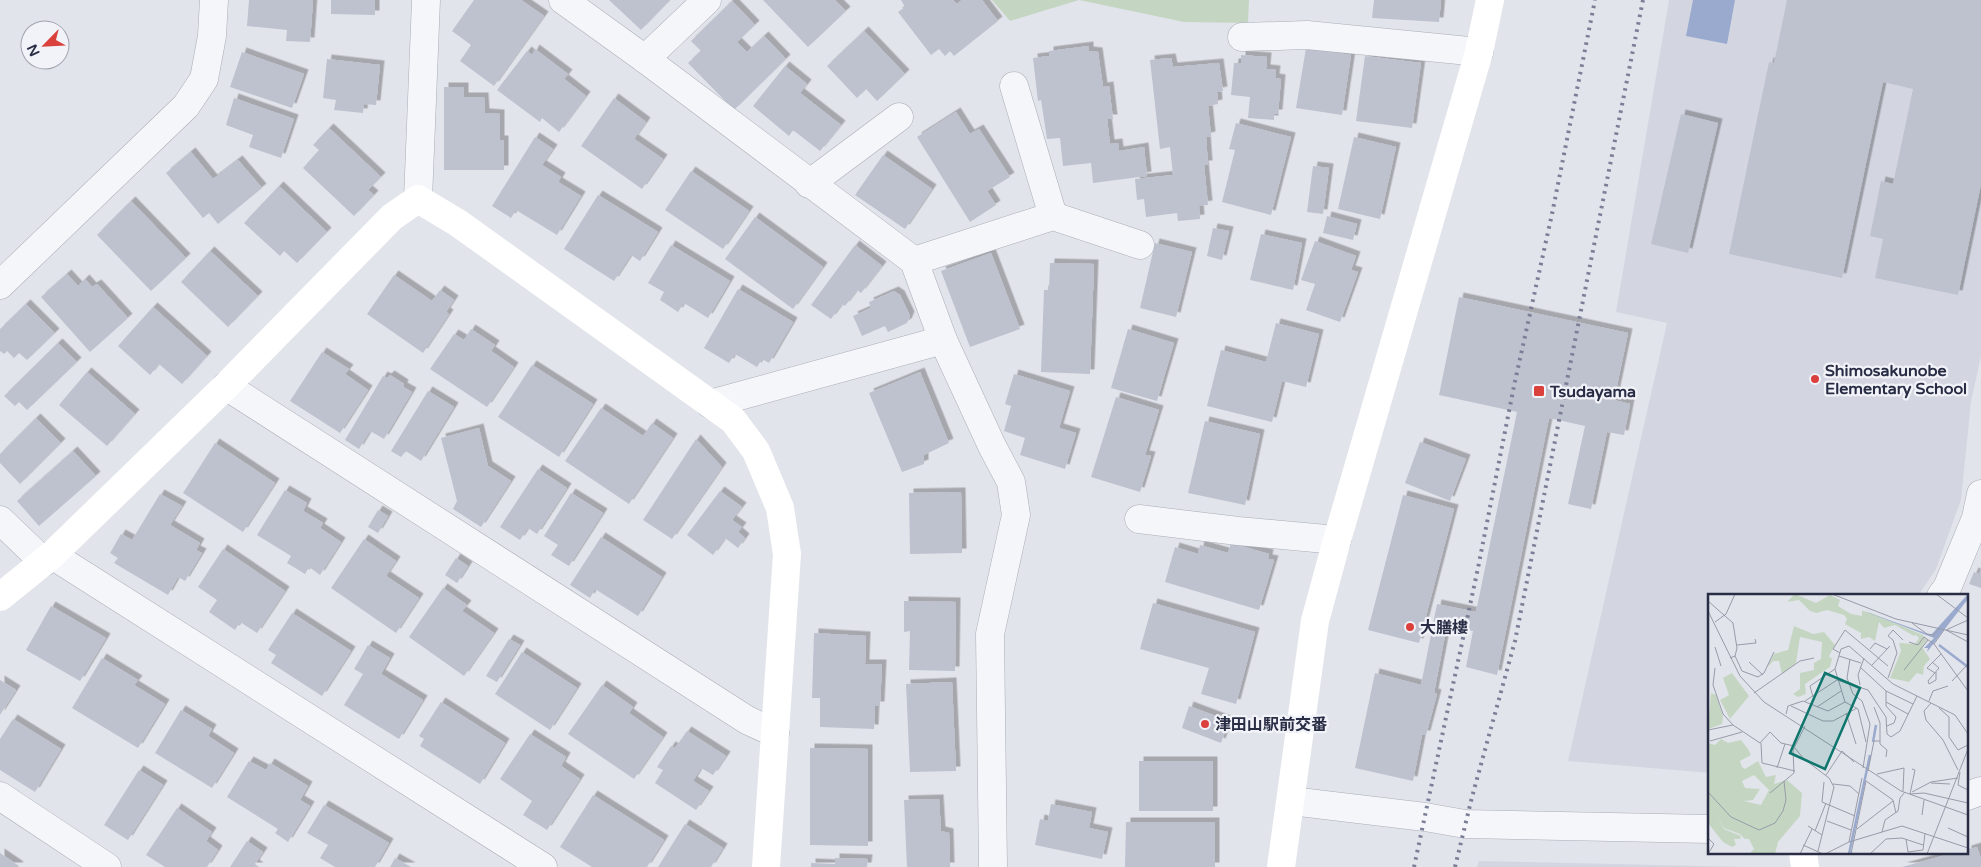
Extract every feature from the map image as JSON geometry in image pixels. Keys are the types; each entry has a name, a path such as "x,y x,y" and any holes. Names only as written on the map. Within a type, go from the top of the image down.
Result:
{"street":[{"path":"0,285 186,106 204,79 212,36 214,0"},
{"path":"418,199 426,0"},
{"path":"563,0 645,59 914,261 942,340 992,446 1023,487 990,634 993,867"},
{"path":"645,59 707,0"},
{"path":"1281,867 1315,621 1478,52 1490,0"},
{"path":"1242,37 1307,35 1478,52"},
{"path":"1014,86 1053,216"},
{"path":"809,184 898,117"},
{"path":"0,597 48,559 226,386 392,217 418,199"},
{"path":"418,199 458,223 733,420 756,451 780,508 787,554 766,867"},
{"path":"914,261 1053,216 1140,245"},
{"path":"710,404 942,340"},
{"path":"226,386 747,720 775,732"},
{"path":"1942,594 1947,588 1976,518 1981,494"},
{"path":"1139,519 1209,528 1337,540"},
{"path":"0,520 48,559 543,867"},
{"path":"1968,796 1981,791"},
{"path":"0,796 107,867"},
{"path":"1291,800 1425,816 1465,824 1708,829"},
{"path":"1803,854 1805,867"}],"shaded area":[{"name":"Shimosakunobe Elementary School","path":"1669,0 1981,0 1981,356 1971,402 1961,500 1936,569 1919,594 1708,594 1708,773 1568,761 1667,323 1616,312"},
{"path":"1479,861 1748,867 1477,867"}],"green space":[{"path":"992,0 1079,0 1010,21"},
{"path":"1079,0 1249,0 1248,23 1184,22"}],"water":[{"path":"1693,0 1735,0 1727,44 1686,36"}],"building":[{"path":"249,0 313,0 310,42 286,41 287,30 247,26"},
{"path":"331,0 375,0 375,15 331,14"},
{"path":"474,0 521,0 544,16 494,86 460,61 471,45 452,31"},
{"path":"609,0 670,0 641,30"},
{"path":"763,0 835,0 846,11 808,47"},
{"path":"901,0 953,0 957,4 962,0 982,0 998,21 954,56 950,51 945,56 939,49 931,55 898,12 905,7"},
{"path":"1374,0 1441,0 1439,22 1372,18"},
{"path":"1787,0 1981,0 1981,184 1958,295 1875,278 1883,239 1870,236 1881,181 1893,184 1913,89 1883,82 1842,278 1729,254 1769,62 1774,63"},
{"path":"732,1 755,25 737,42 747,52 764,36 786,59 734,110 688,63 701,51 691,41"},
{"path":"864,31 905,74 877,101 866,89 857,98 827,66"},
{"path":"1089,46 1089,51 1098,52 1103,87 1109,86 1113,119 1107,119 1110,144 1118,143 1119,151 1144,147 1147,176 1093,183 1091,163 1063,166 1060,138 1047,139 1041,100 1038,101 1033,58 1049,56 1049,51"},
{"path":"1306,48 1351,55 1342,115 1296,108"},
{"path":"535,49 568,74 564,79 586,96 559,132 542,118 540,122 497,90 527,51 532,55"},
{"path":"242,52 304,74 292,108 230,87"},
{"path":"1241,55 1267,57 1266,69 1276,70 1275,78 1281,79 1278,114 1274,114 1274,120 1248,118 1250,97 1231,95 1234,63 1241,63"},
{"path":"1365,56 1421,63 1412,128 1356,121"},
{"path":"1171,58 1173,67 1219,63 1223,91 1217,92 1218,104 1208,106 1211,136 1206,137 1208,165 1204,165 1208,205 1199,206 1200,219 1178,221 1177,213 1146,217 1144,199 1137,200 1135,179 1173,175 1170,147 1160,149 1150,60"},
{"path":"327,59 380,65 376,105 364,104 363,113 334,110 336,100 323,98"},
{"path":"785,66 807,84 800,93 841,125 820,151 793,130 789,136 753,106"},
{"path":"444,87 464,87 464,97 484,97 485,113 500,114 500,140 504,140 504,170 444,170"},
{"path":"234,98 294,119 281,158 249,147 253,135 226,125"},
{"path":"614,98 646,122 634,139 663,159 642,189 581,146"},
{"path":"956,112 970,134 979,129 1010,177 987,191 996,205 970,222 917,137"},
{"path":"1681,114 1718,123 1688,253 1651,244"},
{"path":"1236,123 1291,137 1271,215 1222,202 1235,150 1229,149"},
{"path":"329,128 381,177 368,190 374,195 354,216 303,168 319,150 313,145"},
{"path":"535,137 553,149 542,165 561,177 558,182 581,196 557,235 516,210 511,218 492,206"},
{"path":"1354,137 1396,147 1380,219 1338,209"},
{"path":"191,152 213,179 238,160 262,188 218,224 209,213 203,218 166,173"},
{"path":"883,155 932,189 905,229 855,195"},
{"path":"1313,166 1329,168 1323,214 1307,212"},
{"path":"691,171 749,211 723,249 665,210"},
{"path":"279,186 327,232 297,263 284,251 280,256 244,223"},
{"path":"598,195 658,232 640,261 631,255 614,281 564,249"},
{"path":"131,201 186,258 151,291 97,235"},
{"path":"1327,216 1357,224 1353,240 1323,233"},
{"path":"755,217 823,267 793,309 725,259"},
{"path":"1213,228 1229,231 1222,260 1207,256"},
{"path":"1261,234 1302,243 1293,290 1250,280"},
{"path":"1315,241 1356,256 1351,270 1358,272 1340,322 1306,310 1315,284 1301,280"},
{"path":"1155,243 1192,252 1176,317 1140,308"},
{"path":"671,245 730,281 708,318 684,303 678,312 660,300 664,292 648,283"},
{"path":"855,245 882,266 861,293 857,290 845,306 842,304 831,319 811,305"},
{"path":"210,251 258,296 228,327 181,282"},
{"path":"991,253 1020,329 970,347 941,271"},
{"path":"1050,263 1094,264 1090,374 1041,372 1044,290 1049,290"},
{"path":"67,274 78,286 85,279 92,287 97,284 128,318 90,352 41,297"},
{"path":"394,275 432,301 440,290 454,300 446,312 449,314 423,353 367,314"},
{"path":"738,289 793,322 769,363 762,359 757,367 735,354 729,363 704,348"},
{"path":"894,291 900,295 910,316 907,323 888,332 885,326 862,336 853,316 871,308 869,302"},
{"path":"1459,297 1628,333 1614,400 1630,404 1624,435 1607,432 1591,509 1568,504 1585,426 1549,418 1497,675 1466,667 1473,631 1447,625 1434,693 1437,694 1426,735 1422,735 1413,781 1355,768 1375,673 1421,685 1437,604 1476,612 1517,412 1439,395"},
{"path":"26,304 55,333 27,360 19,353 14,358 7,351 4,354 0,351 0,329"},
{"path":"153,307 207,356 182,384 159,364 150,375 118,346"},
{"path":"1276,323 1319,334 1306,387 1282,381 1272,422 1207,406 1221,350 1266,362"},
{"path":"471,329 495,345 491,351 514,367 487,407 430,369 454,334 464,340"},
{"path":"1128,329 1174,343 1157,401 1111,388"},
{"path":"58,343 77,362 27,410 19,402 15,406 4,396"},
{"path":"322,352 349,369 345,374 368,390 340,433 290,401"},
{"path":"532,365 593,404 559,457 498,417"},
{"path":"87,372 135,414 107,446 59,405"},
{"path":"920,372 949,443 924,455 924,464 902,472 869,393"},
{"path":"1014,374 1070,391 1059,428 1076,433 1065,469 1020,455 1025,438 1004,431 1011,406 1005,404"},
{"path":"390,375 404,384 403,387 412,392 384,439 370,431 359,449 345,440 383,376 387,378"},
{"path":"428,391 454,407 421,461 406,451 401,457 391,451"},
{"path":"1116,397 1159,410 1145,455 1151,456 1140,492 1091,477"},
{"path":"601,408 643,436 652,423 673,438 629,504 565,461"},
{"path":"36,418 61,443 20,484 0,463 0,454"},
{"path":"1205,421 1260,434 1245,505 1188,493"},
{"path":"479,428 488,466 511,481 481,527 453,509 457,501 441,438"},
{"path":"696,439 722,467 672,539 643,520"},
{"path":"1420,442 1466,459 1450,501 1405,483"},
{"path":"215,443 275,483 243,532 183,493"},
{"path":"73,451 96,476 39,526 17,501"},
{"path":"538,469 567,488 537,534 528,528 520,540 500,527"},
{"path":"285,490 307,503 303,511 323,523 320,528 341,542 320,575 309,567 305,574 287,563 291,556 257,535"},
{"path":"720,491 742,507 732,520 742,527 738,532 745,538 738,548 725,538 713,555 687,535"},
{"path":"961,492 962,553 910,554 909,493"},
{"path":"571,493 603,513 569,566 551,555 558,545 544,536"},
{"path":"160,494 182,506 170,525 200,543 196,550 202,553 185,581 178,577 168,595 114,563 118,558 110,553 121,534 132,540"},
{"path":"1403,495 1454,509 1419,643 1368,630"},
{"path":"378,510 388,516 378,533 368,527"},
{"path":"601,537 662,577 638,616 595,589 590,598 570,585"},
{"path":"364,539 396,561 386,576 419,598 396,633 331,588"},
{"path":"1231,543 1269,554 1268,559 1274,560 1259,610 1165,582 1175,547 1198,554 1200,545 1228,553"},
{"path":"223,549 285,591 257,633 240,622 235,630 209,612 217,600 198,587"},
{"path":"456,558 468,566 457,583 445,575"},
{"path":"1981,569 1981,588 1969,584 1974,572 1979,574"},
{"path":"443,588 467,605 462,611 494,633 464,676 409,637"},
{"path":"904,601 956,602 955,671 909,670 910,631 904,632"},
{"path":"1153,603 1255,632 1236,704 1201,694 1209,668 1140,649"},
{"path":"51,606 106,638 80,681 26,650"},
{"path":"292,613 351,651 322,696 271,663 276,655 268,650"},
{"path":"814,633 866,636 865,664 882,664 880,706 875,706 874,729 820,727 820,698 812,698"},
{"path":"509,639 520,645 497,682 486,676"},
{"path":"368,645 390,658 381,674 423,700 399,739 344,705 363,674 354,669"},
{"path":"522,652 577,688 550,730 495,694"},
{"path":"102,658 138,680 134,685 165,704 138,748 72,708"},
{"path":"0,680 16,690 0,715"},
{"path":"952,682 956,771 910,772 906,684"},
{"path":"602,685 633,707 629,713 663,737 634,779 568,734"},
{"path":"441,702 505,743 480,784 420,746 424,739 419,736"},
{"name":"津田山駅前交番","path":"1189,706 1229,721 1221,743 1182,728"},
{"path":"181,710 212,729 208,736 234,753 212,788 155,753"},
{"path":"13,719 61,749 35,792 0,770 0,739"},
{"path":"687,731 726,756 713,775 701,768 693,781 709,791 696,810 655,783 663,770 657,767 671,746 675,748"},
{"path":"530,734 566,757 561,766 580,779 547,830 523,815 532,801 500,779"},
{"path":"810,748 868,749 868,846 810,845"},
{"path":"249,761 266,770 270,763 308,786 300,800 310,806 288,842 275,833 278,829 227,797"},
{"path":"1139,761 1213,761 1213,811 1139,811"},
{"path":"139,770 163,785 128,840 104,825"},
{"path":"593,795 664,840 647,867 592,867 560,847"},
{"path":"939,799 941,831 949,833 950,867 907,867 904,800"},
{"path":"1051,804 1092,812 1089,828 1108,832 1102,859 1035,845 1040,819 1048,821"},
{"path":"324,805 389,843 375,867 335,867 320,858 328,845 307,833"},
{"path":"177,808 212,832 206,841 218,850 207,867 165,867 146,855"},
{"path":"1126,822 1215,822 1215,867 1125,867"},
{"path":"685,824 723,848 711,867 658,867"},
{"path":"247,841 263,852 255,864 259,867 230,867"},
{"path":"1977,847 1981,859 1981,867 1902,867 1949,854 1968,854 1968,850"},
{"path":"0,853 19,866 0,867"},
{"path":"395,858 411,867 390,867"},
{"path":"835,858 868,859 867,867 811,867 811,863 835,864"}],"railway":[{"path":"1414,867 1478,568 1514,386 1552,214 1595,0"},
{"path":"1455,867 1472,797 1515,641 1643,0"}],"place":[{"name":"Shimosakunobe Elementary School","path":"1815,379"},
{"name":"Tsudayama","path":"1539,391"},
{"name":"大膳樓","path":"1410,627"},
{"name":"津田山駅前交番","path":"1205,724"}]}
